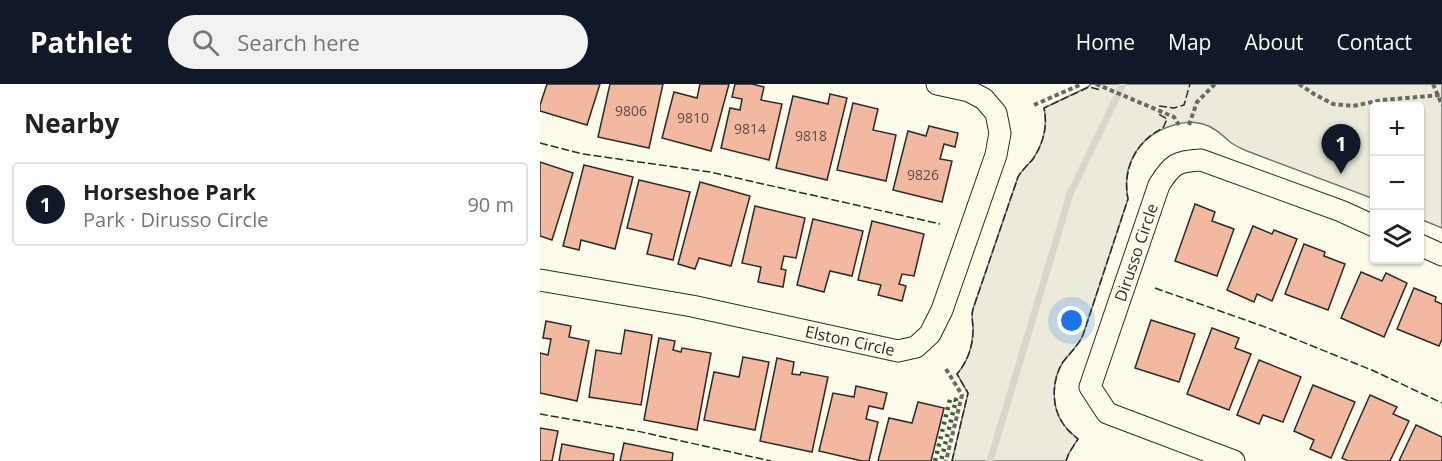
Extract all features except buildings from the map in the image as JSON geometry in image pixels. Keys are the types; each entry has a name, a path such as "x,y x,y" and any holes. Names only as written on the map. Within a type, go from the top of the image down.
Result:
{"street":[{"name":"Elston Circle","path":"540,280 692,306 898,351 916,347 930,334 942,310 996,155 1000,133 996,113 984,99 969,91 937,84"},
{"name":"Dirusso Circle","path":"1234,461 1107,413 1090,387 1158,185 1167,171 1183,160 1201,160 1370,224"},
{"path":"1424,248 1442,255"}],"path":[{"path":"1034,105 1082,84"},
{"path":"1096,84 1158,109 1174,117 1179,125"},
{"path":"1189,125 1197,102 1215,84"},
{"path":"1299,84 1333,104 1353,106 1382,100 1440,94"},
{"path":"1433,84 1440,94 1442,105"},
{"path":"946,369 962,395 946,461"}],"shaded area":[{"path":"1091,84 1442,84 1442,228 1424,221 1424,102 1370,102 1370,197 1247,151 1203,124 1182,123 1160,131 1141,145 1130,164 1127,175 1128,199 1083,335 1063,362 1057,376 1054,392 1058,415 1065,427 1078,439 1066,461 952,461 968,393 957,374 971,347 973,309 1018,177 1040,147 1045,128 1044,108"}],"waterway":[{"path":"990,461 1070,194 1123,84"}],"hedge":[{"path":"935,461 950,399 956,400 941,461"}],"fence":[{"path":"1159,106 1174,108 1184,105 1190,84"},
{"path":"952,461 968,393 957,374 967,359 971,347 973,309 1018,177 1040,147 1045,128 1044,108 1089,87 1101,90"},
{"path":"1066,461 1078,439 1065,427 1058,415 1054,392 1057,376 1063,362 1083,335 1128,199 1127,177 1133,157 1145,140 1163,128 1167,119 1157,113"},
{"path":"540,143 583,154 710,172 940,224"},
{"path":"1155,288 1268,328 1374,371 1442,403"},
{"path":"540,414 637,431 771,461"}],"place":[{"name":"Horseshoe Park","path":"1341,174"}]}
